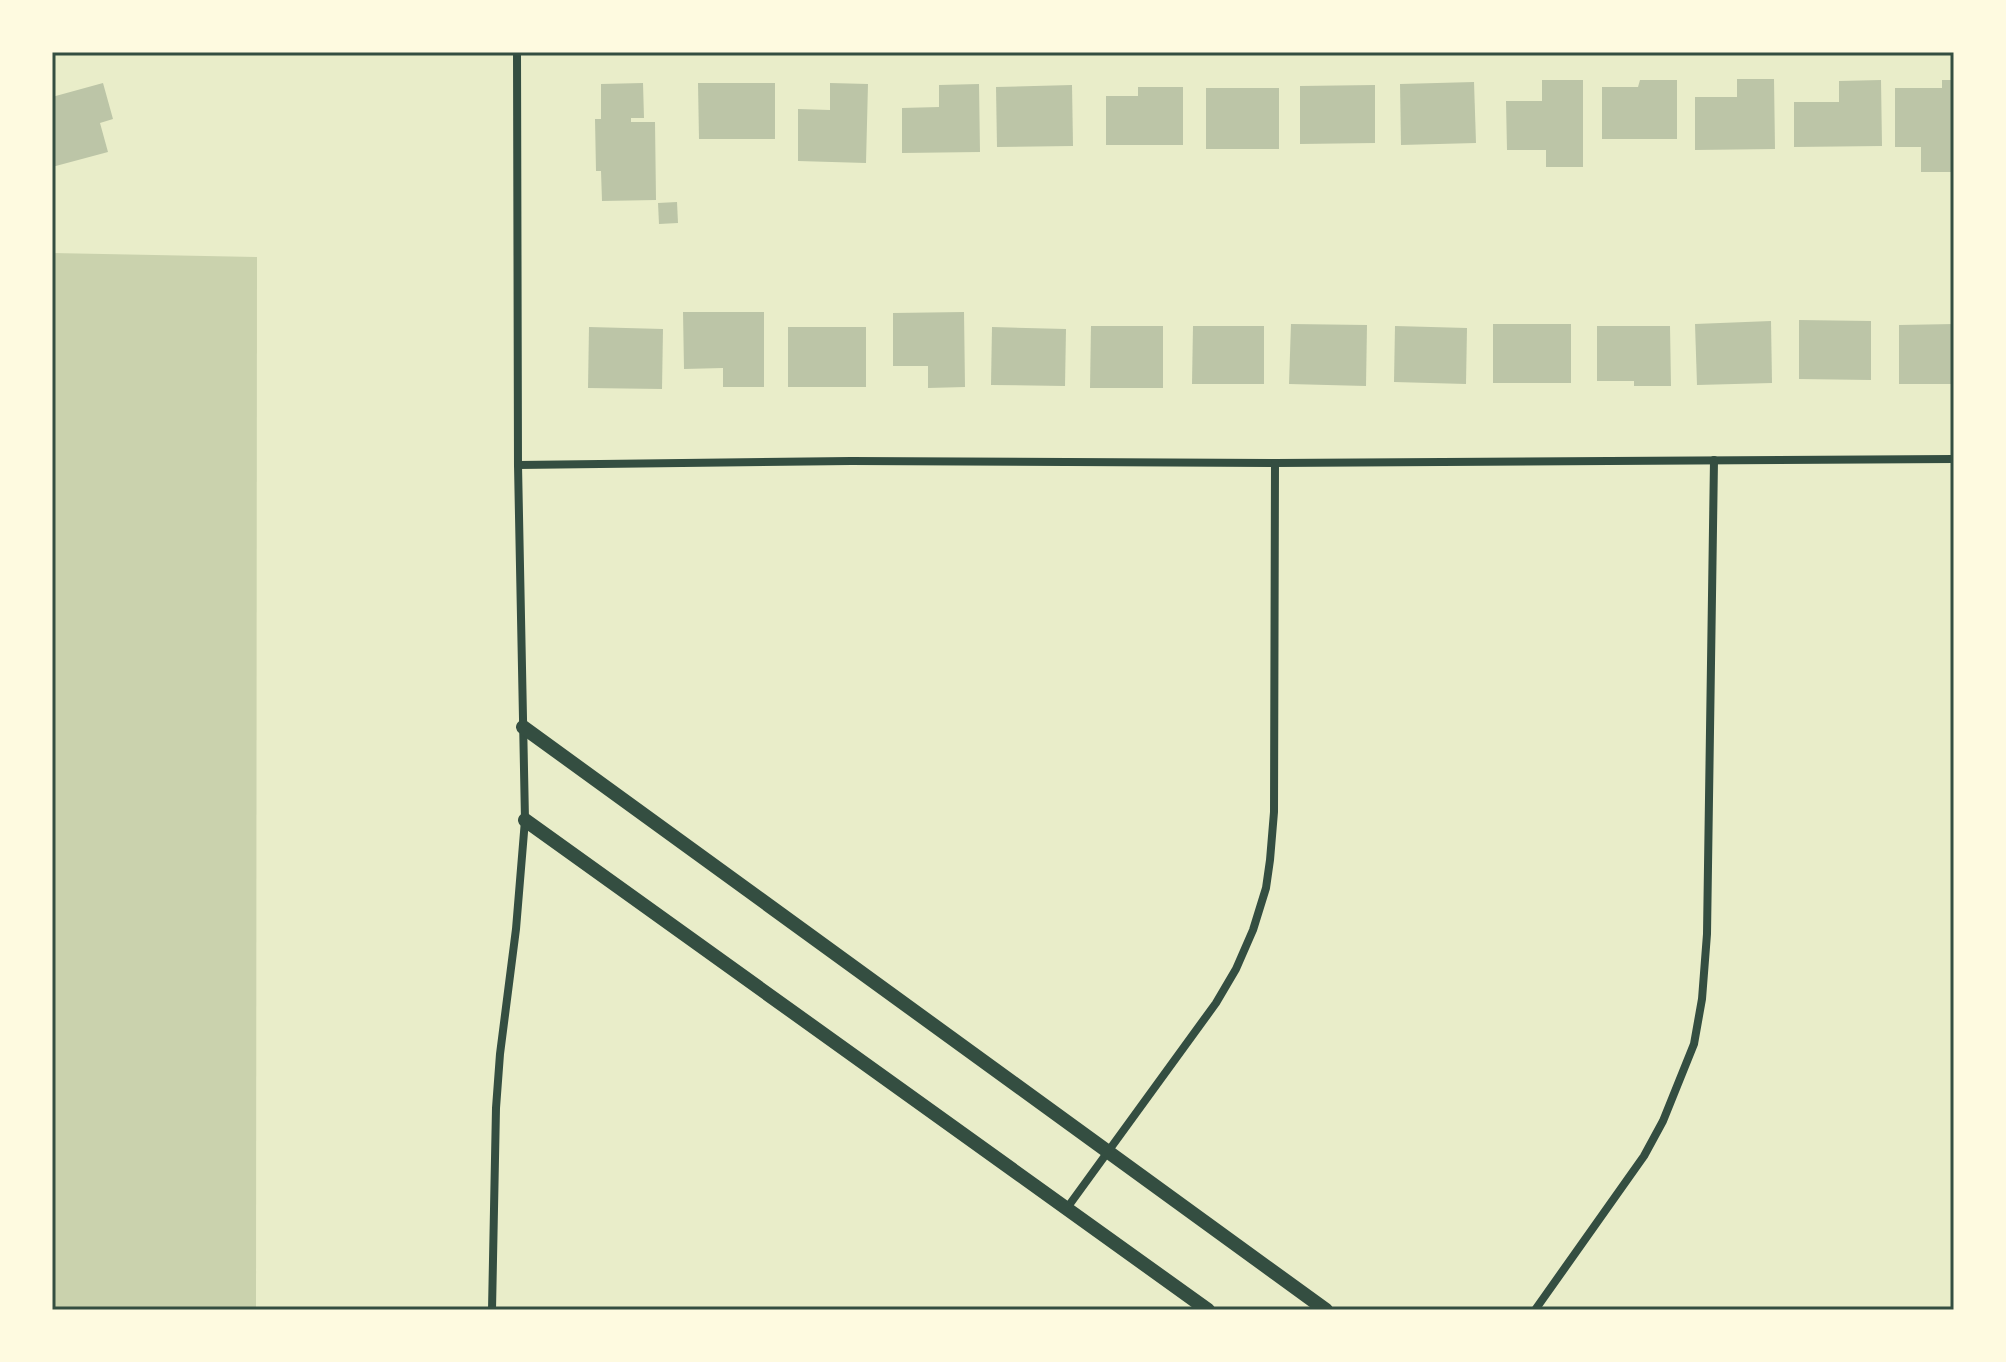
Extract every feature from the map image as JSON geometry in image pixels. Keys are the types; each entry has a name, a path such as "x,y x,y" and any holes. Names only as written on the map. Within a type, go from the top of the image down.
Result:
{"street":[{"path":"492,1310 496,1108 525,820 518,465 517,52"},
{"path":"518,465 851,461 1275,463 1954,459"},
{"path":"1535,1310 1644,1156 1663,1121 1694,1044 1702,999 1707,934 1714,460"},
{"path":"1067,1208 1216,1003 1236,969 1253,930 1266,888 1274,812 1275,463"},
{"path":"523,727 1326,1310"},
{"path":"525,820 1208,1310"}],"green space":[{"path":"52,253 257,257 256,1310 52,1310"}],"building":[{"path":"1737,79 1774,79 1775,149 1695,150 1695,97 1737,97"},
{"path":"1542,80 1583,80 1583,167 1546,167 1546,150 1507,150 1506,101 1542,101"},
{"path":"1640,80 1677,80 1677,139 1602,139 1602,87 1638,87"},
{"path":"1881,80 1882,146 1794,147 1794,102 1839,102 1839,81"},
{"path":"1942,80 1954,80 1954,172 1921,172 1921,147 1895,147 1895,88 1942,88"},
{"path":"1474,82 1476,143 1401,145 1400,84"},
{"path":"103,83 113,119 100,123 108,152 52,167 52,97"},
{"path":"643,83 644,118 631,118 631,122 655,122 656,200 602,201 601,171 596,171 595,119 601,119 601,84"},
{"path":"698,83 775,83 775,139 699,139"},
{"path":"830,83 868,84 866,163 798,161 798,109 830,110"},
{"path":"979,84 980,152 902,153 902,108 939,107 939,85"},
{"path":"1072,85 1073,146 997,147 996,87"},
{"path":"1375,85 1375,143 1300,144 1300,86"},
{"path":"1138,87 1183,87 1183,145 1106,145 1106,96 1138,96"},
{"path":"1206,88 1279,88 1279,149 1206,149"},
{"path":"677,202 678,223 659,224 658,203"},
{"path":"683,312 764,312 764,387 723,387 723,368 684,369"},
{"path":"964,312 965,387 928,388 928,366 893,366 893,313"},
{"path":"1799,320 1871,321 1871,380 1799,379"},
{"path":"1771,321 1772,383 1697,385 1695,324"},
{"path":"1291,324 1367,325 1366,386 1289,384"},
{"path":"1493,324 1571,324 1571,383 1493,383"},
{"path":"1954,324 1954,384 1899,384 1899,325"},
{"path":"1091,326 1163,326 1163,388 1090,388"},
{"path":"1193,326 1264,326 1264,384 1192,384"},
{"path":"1395,326 1467,328 1466,384 1394,382"},
{"path":"1597,326 1670,326 1671,386 1634,386 1634,381 1597,381"},
{"path":"589,327 663,329 662,389 588,388"},
{"path":"788,327 866,327 866,387 788,387"},
{"path":"992,327 1066,329 1065,386 991,385"}]}
